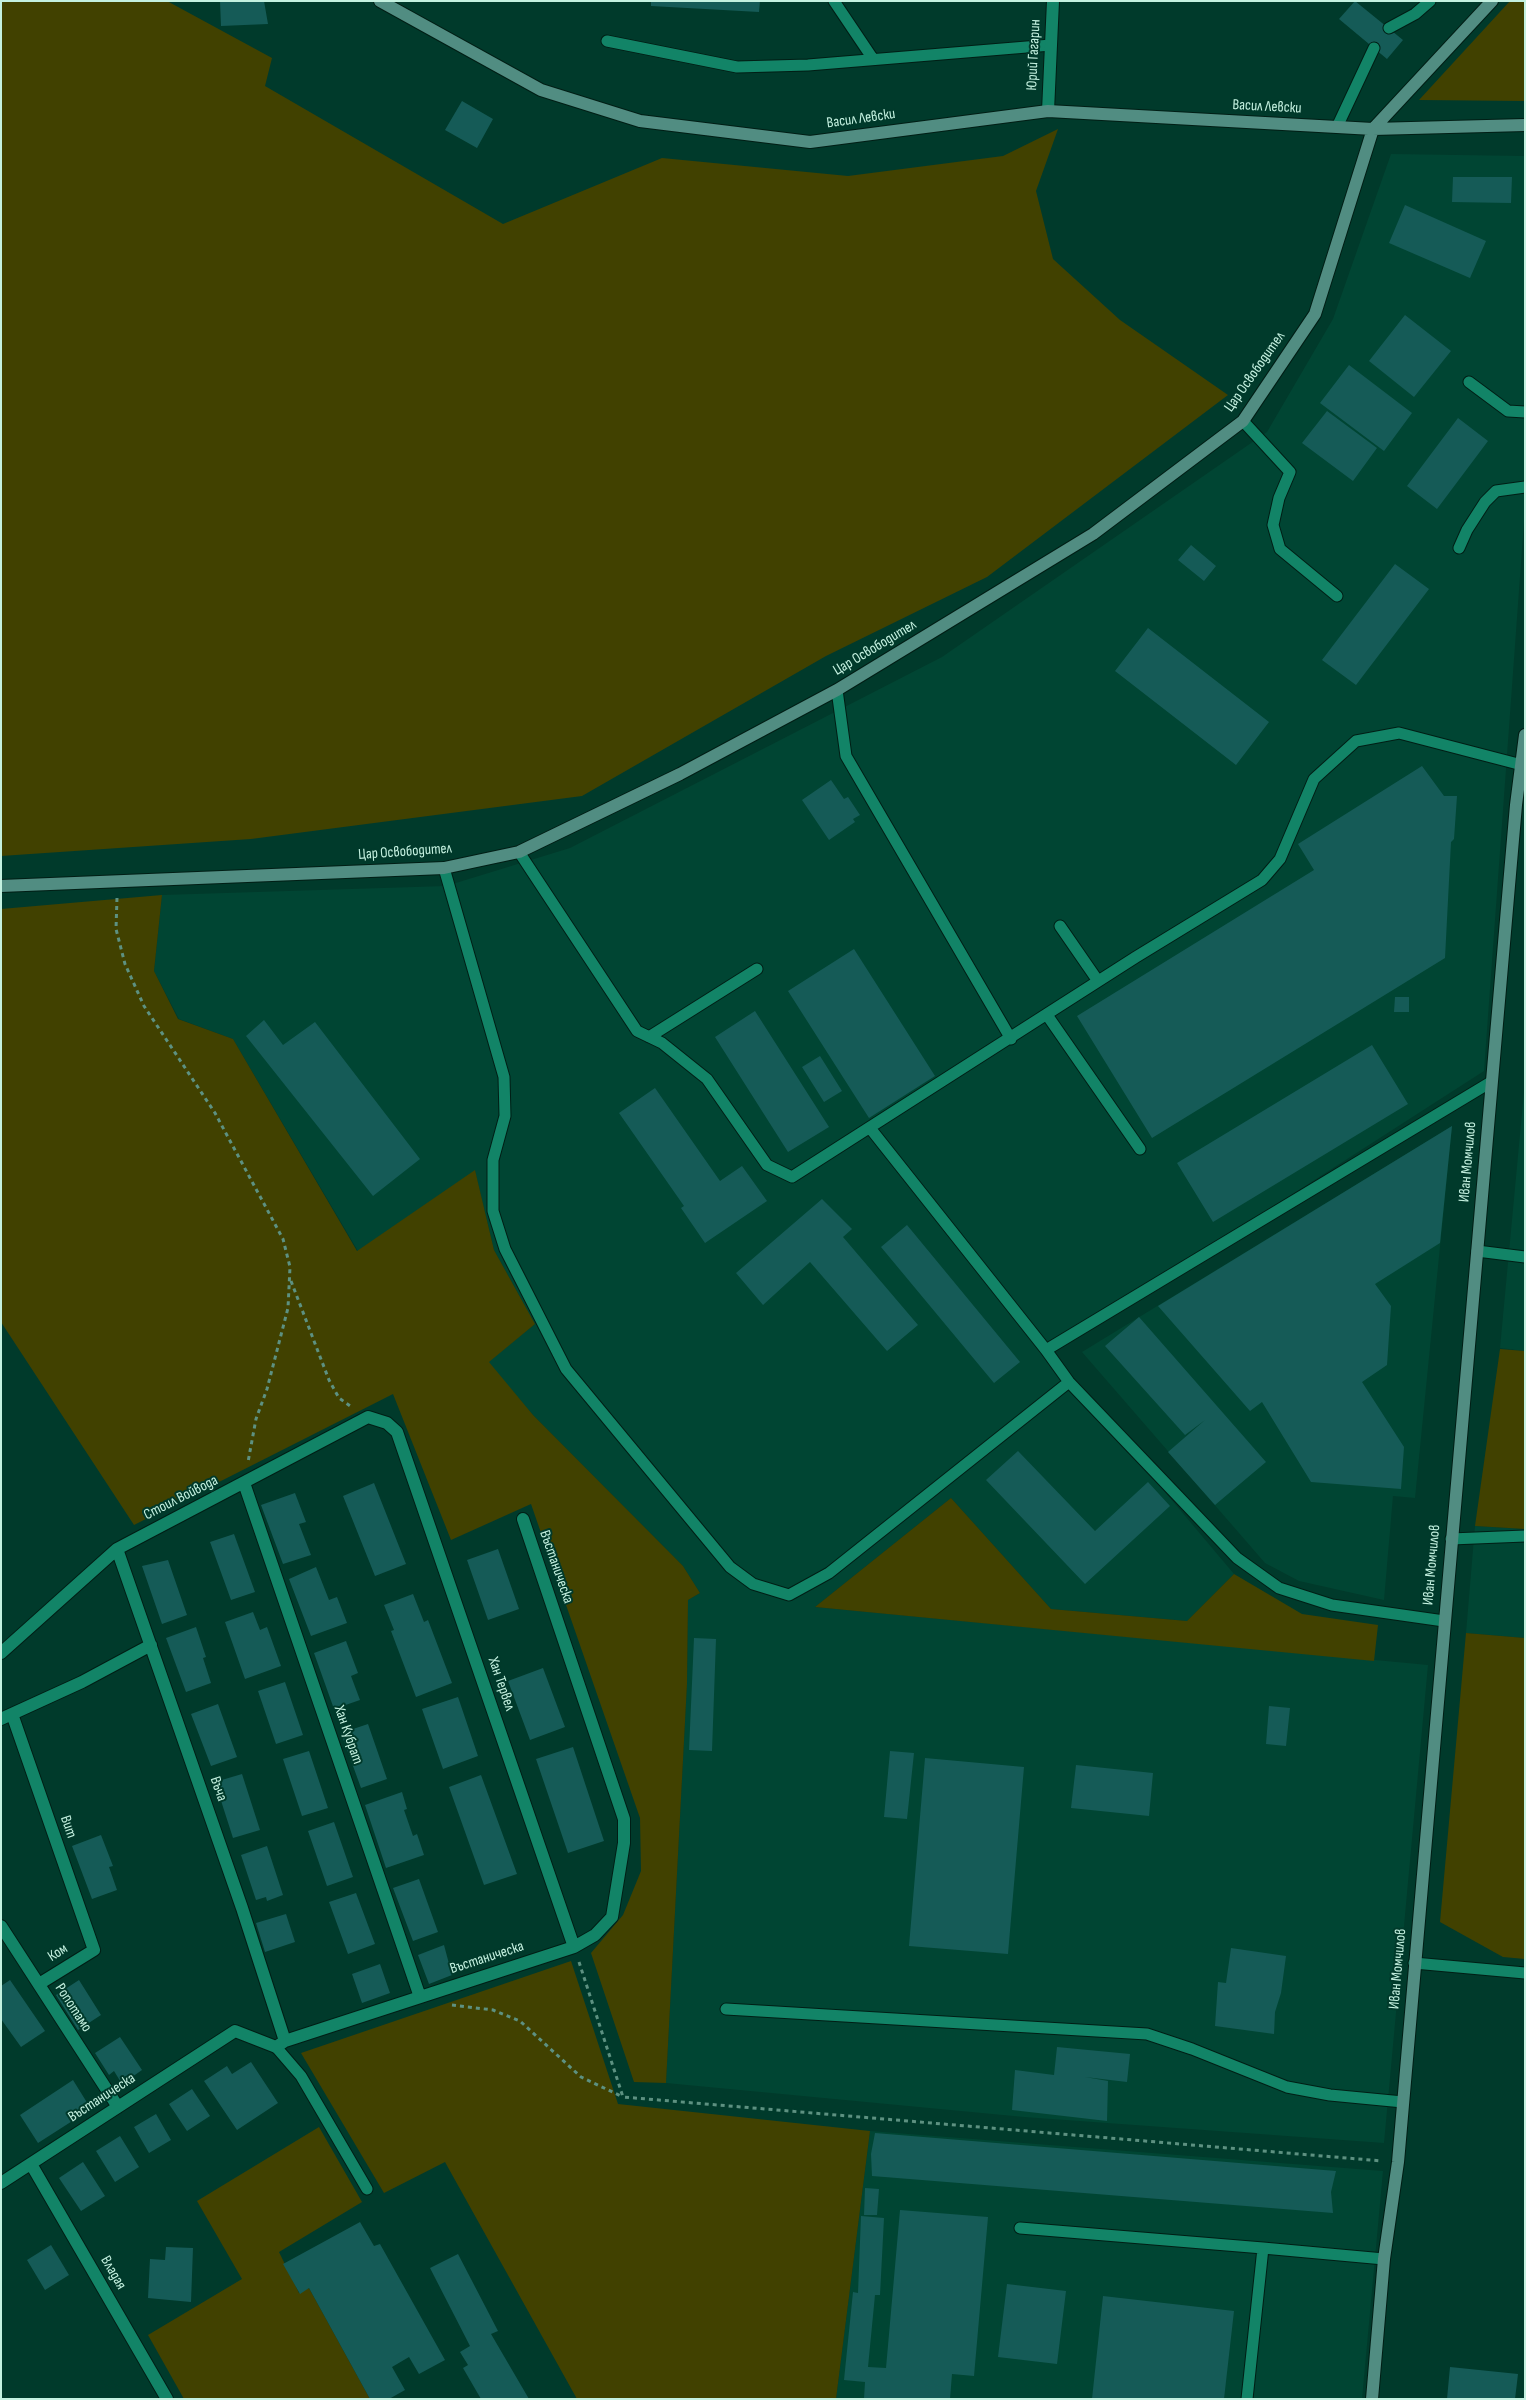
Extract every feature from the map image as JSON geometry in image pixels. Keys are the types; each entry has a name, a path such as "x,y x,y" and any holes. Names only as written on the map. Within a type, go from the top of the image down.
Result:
{"street":[{"name":"Васил Левски","path":"380,1 541,90 640,121 810,142 1048,111 1373,129 1525,126"},
{"name":"Юрий Гагарин","path":"1048,111 1053,1"},
{"name":"Цар Освободител","path":"1,886 444,868 519,852 680,774 837,690 1093,534 1243,421 1315,314 1373,129 1492,1"},
{"name":"Иван Момчилов","path":"1372,2399 1384,2259 1398,2162 1491,1082 1520,808 1525,735"},
{"name":"Хан Тервел","path":"368,1417 387,1423 397,1432 574,1947"},
{"name":"Стоил Войвода","path":"1,1653 117,1549 368,1417"},
{"name":"Хан Кубрат","path":"244,1483 425,1995"},
{"name":"Въстаническа","path":"1,2183 235,2031 281,2044 574,1947 595,1935 612,1917 624,1843 624,1819 523,1519"},
{"name":"Въча","path":"117,1549 242,1908 281,2044"},
{"path":"6,1716 82,1682 151,1645"},
{"name":"Вит","path":"6,1716 94,1950"},
{"name":"Ропотамо","path":"1,1926 118,2107"},
{"name":"Ком","path":"39,1984 94,1950"},
{"name":"Владая","path":"30,2164 167,2399"}],"lane":[{"path":"834,1 873,59"},
{"path":"1389,28 1415,14 1430,1"},
{"path":"607,41 737,67 808,65 1051,45"},
{"path":"1337,127 1374,48"},
{"path":"1469,382 1508,410 1525,412"},
{"path":"1243,421 1290,472 1279,498 1273,525 1280,548 1338,596"},
{"path":"1459,548 1466,530 1485,502 1496,491 1525,487"},
{"path":"837,690 846,756 1011,1038"},
{"path":"519,852 637,1032 662,1043 707,1078 767,1165 792,1177 1098,981 1262,880 1280,858 1314,779 1356,741 1399,733 1522,765"},
{"path":"444,868 504,1076 505,1116 493,1160 493,1211 505,1249 566,1369 730,1567 753,1584 790,1595 829,1572 1069,1382"},
{"path":"1060,926 1098,981"},
{"path":"650,1037 757,969"},
{"path":"1047,1015 1140,1149"},
{"path":"1046,1350 1491,1082"},
{"path":"870,1128 1046,1350 1069,1382 1237,1558 1279,1588 1332,1605 1444,1621"},
{"path":"1476,1251 1525,1256"},
{"path":"1451,1539 1525,1536"},
{"path":"1414,1963 1525,1973"},
{"path":"726,2009 1147,2034 1192,2049 1287,2086 1330,2095 1403,2102"},
{"path":"281,2044 367,2188"},
{"path":"1020,2228 1384,2259"},
{"path":"1247,2399 1263,2248"}],"path":[{"path":"118,880 116,929 126,964 144,1006 220,1121 283,1239 290,1267 288,1308 267,1389 256,1419 244,1483"},
{"path":"290,1278 329,1380 339,1398 368,1417"},
{"path":"574,1947 623,2097"},
{"path":"425,1995 440,2003 493,2010 520,2022 582,2077 623,2097 1398,2162"}],"shaded area":[{"path":"1,1 167,1 272,58 265,86 503,224 662,158 848,176 1003,156 1058,129 1036,191 1053,259 1120,320 1228,395 987,577 826,656 582,796 251,839 1,856"},
{"path":"1510,1 1525,1 1525,101 1419,100"},
{"path":"1391,154 1525,156 1525,508 1484,1071 1047,1352 1234,1574 1187,1621 1051,1609 951,1498 815,1607 1428,1665 1384,2143 1024,2117 666,2083 687,1684 688,1600 700,1593 683,1566 533,1415 488,1362 535,1324 494,1250 475,1171 358,1251 233,1039 179,1019 154,971 162,895 446,886 570,848 942,657 1267,432 1333,319"},
{"path":"162,895 154,971 178,1019 233,1039 357,1251 475,1170 494,1250 535,1324 489,1362 533,1415 683,1566 700,1593 688,1600 687,1684 666,2083 634,2082 591,1953 623,1915 641,1871 640,1818 531,1504 451,1540 393,1394 134,1525 1,1322 1,909"},
{"path":"1525,1081 1525,1351 1500,1348"},
{"path":"1452,1126 1415,1498 1393,1496 1384,1600 1299,1581 1265,1563 1082,1352"},
{"path":"1500,1349 1525,1351 1525,1529 1475,1526"},
{"path":"951,1498 1051,1609 1187,1621 1234,1574 1302,1614 1378,1625 1374,1661 815,1607"},
{"path":"1475,1526 1525,1529 1525,1638 1466,1633"},
{"path":"1466,1633 1525,1638 1525,1959 1503,1957 1440,1922"},
{"path":"571,1961 618,2104 870,2131 836,2399 577,2399 445,2162 384,2193 301,2053"},
{"path":"319,2127 362,2202 279,2252 299,2293 309,2288 370,2399 184,2399 148,2335 242,2279 197,2201"},
{"path":"870,2131 1383,2171 1362,2399 836,2399"}],"building":[{"path":"220,1 264,1 268,24 221,26"},
{"path":"651,1 760,1 759,12 651,6"},
{"path":"1355,1 1403,40 1387,59 1339,19"},
{"path":"462,101 493,119 477,148 445,130"},
{"path":"1453,177 1512,177 1511,203 1452,202"},
{"path":"1405,205 1486,241 1470,278 1389,243"},
{"path":"1405,315 1451,351 1414,397 1369,361"},
{"path":"1349,365 1412,413 1384,451 1320,403"},
{"path":"1327,411 1377,448 1353,481 1302,443"},
{"path":"1458,418 1488,441 1437,509 1407,486"},
{"path":"1191,545 1216,566 1204,581 1178,560"},
{"path":"1395,564 1429,589 1356,685 1322,660"},
{"path":"1148,628 1269,722 1236,765 1115,671"},
{"path":"1422,766 1444,796 1457,796 1454,839 1451,842 1445,958 1152,1138 1077,1016 1314,870 1298,844"},
{"path":"831,780 844,799 848,797 860,815 853,819 855,822 829,840 802,800"},
{"path":"854,949 935,1076 869,1118 788,991"},
{"path":"1395,997 1409,997 1409,1012 1394,1012"},
{"path":"755,1011 829,1127 788,1152 715,1037"},
{"path":"264,1020 283,1045 315,1022 420,1159 373,1196 246,1036"},
{"path":"1372,1045 1408,1104 1213,1222 1177,1163"},
{"path":"820,1056 842,1091 824,1102 802,1067"},
{"path":"655,1088 720,1181 742,1166 767,1201 705,1243 681,1208 684,1206 619,1113"},
{"path":"1452,1126 1440,1243 1375,1284 1391,1306 1387,1365 1362,1382 1404,1447 1401,1489 1311,1482 1262,1402 1250,1411 1158,1306"},
{"path":"822,1199 852,1229 843,1237 918,1325 887,1351 810,1262 763,1305 736,1273"},
{"path":"907,1225 1020,1362 994,1383 881,1247"},
{"path":"1139,1317 1266,1462 1215,1505 1168,1452 1205,1420 1185,1435 1105,1346"},
{"path":"1018,1451 1095,1531 1148,1482 1170,1506 1085,1584 986,1480"},
{"path":"374,1483 406,1564 375,1576 343,1496"},
{"path":"295,1493 306,1522 299,1524 311,1555 283,1564 261,1505"},
{"path":"234,1534 255,1592 231,1600 210,1542"},
{"path":"498,1549 519,1609 488,1620 467,1560"},
{"path":"168,1560 187,1615 162,1624 142,1566"},
{"path":"316,1567 329,1600 337,1597 347,1623 311,1636 289,1579"},
{"path":"413,1594 424,1622 428,1620 452,1683 416,1697 391,1631 394,1630 384,1605"},
{"path":"253,1612 260,1630 267,1627 281,1666 245,1679 225,1622"},
{"path":"196,1627 206,1657 203,1658 211,1683 186,1692 166,1638"},
{"path":"694,1638 716,1639 712,1751 689,1750"},
{"path":"346,1641 358,1673 351,1676 360,1700 334,1709 314,1653"},
{"path":"543,1668 565,1727 530,1740 508,1681"},
{"path":"285,1682 303,1735 276,1744 258,1691"},
{"path":"458,1697 478,1756 443,1769 422,1709"},
{"path":"218,1704 237,1757 211,1766 191,1714"},
{"path":"1269,1706 1290,1708 1286,1746 1266,1744"},
{"path":"368,1724 387,1779 361,1788 341,1733"},
{"path":"573,1747 604,1841 568,1853 536,1759"},
{"path":"309,1751 328,1808 302,1816 283,1759"},
{"path":"890,1751 914,1753 907,1819 884,1817"},
{"path":"925,1758 1024,1767 1008,1954 909,1946"},
{"path":"1076,1765 1153,1773 1149,1816 1071,1808"},
{"path":"242,1774 260,1830 233,1838 215,1782"},
{"path":"481,1775 517,1874 484,1885 449,1787"},
{"path":"402,1792 407,1809 404,1810 413,1836 417,1834 424,1855 386,1868 365,1805"},
{"path":"334,1822 353,1877 327,1886 308,1831"},
{"path":"101,1835 113,1866 109,1867 117,1890 92,1899 72,1846"},
{"path":"267,1846 283,1895 267,1901 266,1897 256,1900 241,1855"},
{"path":"419,1879 438,1932 413,1941 393,1888"},
{"path":"356,1893 375,1944 348,1954 329,1902"},
{"path":"286,1914 295,1942 265,1952 256,1923"},
{"path":"444,1945 452,1975 429,1984 418,1955"},
{"path":"1231,1948 1286,1956 1281,1993 1275,2012 1274,2034 1215,2026 1218,1982 1226,1983"},
{"path":"380,1964 390,1993 362,2003 352,1974"},
{"path":"10,1980 45,2031 21,2047 1,2019 1,1986"},
{"path":"79,1980 101,2015 78,2030 56,1995"},
{"path":"120,2037 142,2070 122,2084 114,2071 109,2075 95,2053"},
{"path":"1057,2047 1130,2054 1127,2082 1085,2077 1108,2081 1107,2121 1012,2110 1015,2070 1054,2075"},
{"path":"251,2062 278,2103 237,2130 204,2081 227,2066 232,2074"},
{"path":"73,2080 91,2109 38,2143 20,2115"},
{"path":"192,2089 210,2116 187,2131 169,2104"},
{"path":"156,2114 171,2140 149,2153 134,2127"},
{"path":"875,2133 1336,2171 1331,2192 1333,2213 872,2176 871,2154"},
{"path":"120,2136 139,2167 115,2182 96,2151"},
{"path":"83,2162 105,2196 81,2211 59,2178"},
{"path":"865,2188 879,2189 877,2215 864,2215"},
{"path":"900,2210 988,2217 974,2376 952,2374 950,2399 864,2399 865,2382 844,2380 853,2292 858,2293 861,2216 884,2218 880,2295 875,2295 868,2367 886,2368"},
{"path":"360,2222 374,2246 380,2244 445,2360 419,2374 409,2357 392,2367 405,2390 389,2399 370,2399 309,2288 300,2294 283,2264"},
{"path":"51,2245 69,2275 45,2290 27,2260"},
{"path":"166,2247 193,2248 191,2302 148,2298 150,2259 165,2260"},
{"path":"458,2254 498,2331 491,2334 529,2399 481,2399 463,2368 468,2365 460,2352 470,2346 430,2268"},
{"path":"1007,2284 1066,2291 1057,2364 998,2357"},
{"path":"1103,2296 1234,2311 1224,2399 1092,2399"},
{"path":"1450,2367 1518,2374 1515,2399 1447,2399"}]}
